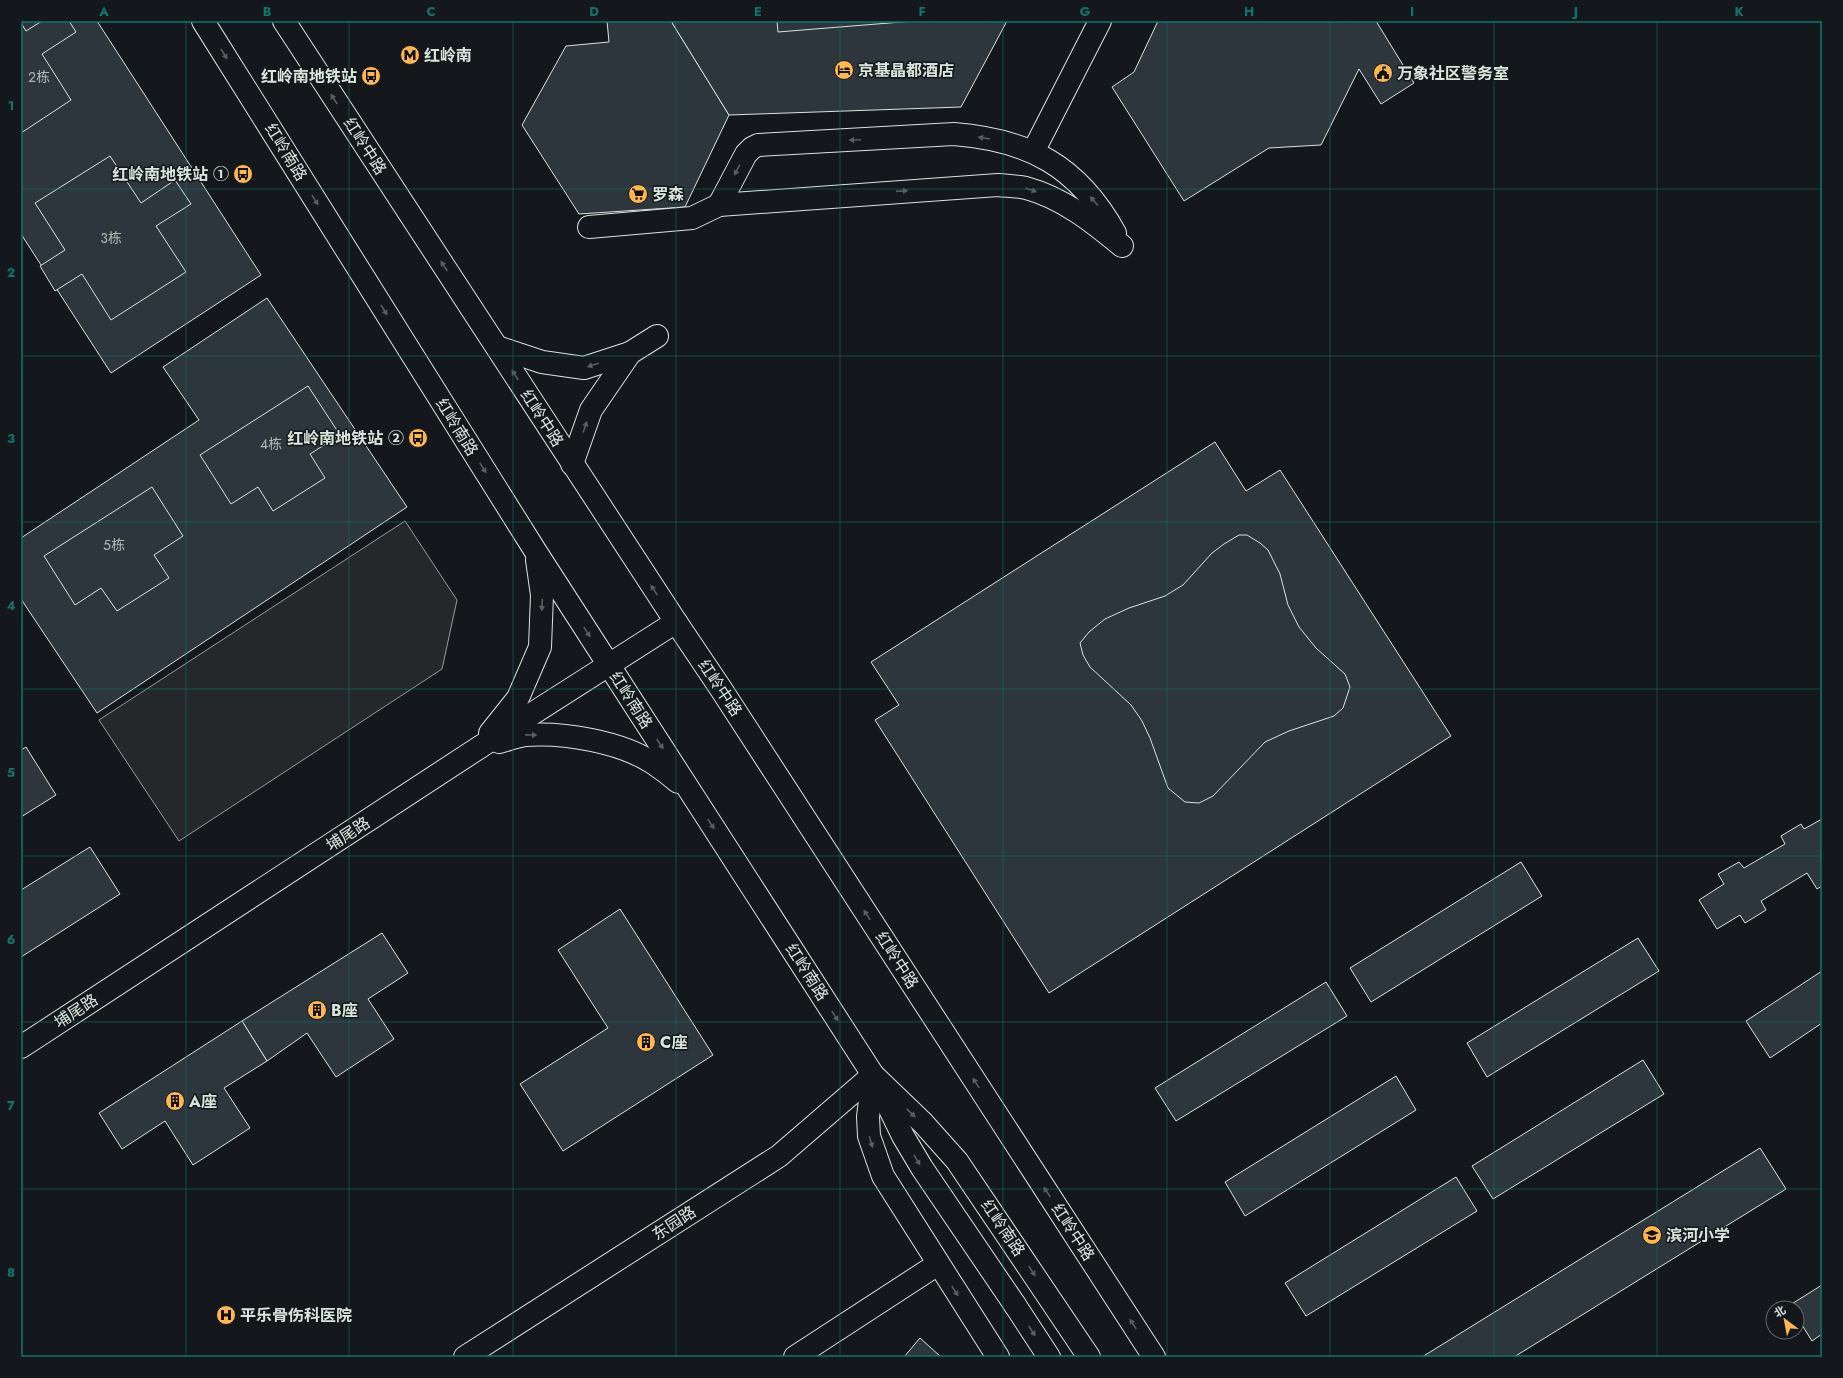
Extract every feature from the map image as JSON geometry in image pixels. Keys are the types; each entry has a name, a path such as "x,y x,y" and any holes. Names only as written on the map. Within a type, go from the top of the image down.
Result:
{"main road":[{"name":"红岭南路","path":"204,21 536,552 873,1076 923,1123 957,1160 1089,1357"},
{"name":"红岭中路","path":"284,21 572,464 721,689 1154,1357"},
{"path":"1033,152 1100,21"},
{"path":"589,227 692,218 719,205 998,185 1026,188 1053,198 1076,210 1122,247 1105,215 1084,190 1058,167 1033,152 1007,142 980,136 954,134 758,145 746,154 719,205"},
{"path":"497,347 542,362 584,368 630,353 657,336"},
{"path":"572,464 591,410 630,353"},
{"path":"480,747 518,698 540,647 542,596 536,552"},
{"name":"埔尾路","path":"21,1047 480,747 676,622"},
{"path":"480,747 525,735 574,736 617,746 652,762 690,791"},
{"path":"873,1076 868,1117 869,1136 883,1176 998,1357"},
{"path":"873,1076 903,1136 922,1168 1049,1357"},
{"name":"东园路","path":"465,1357 780,1156 873,1076"},
{"path":"795,1357 938,1264"}],"shaded area":[{"path":"405,521 457,600 442,669 179,841 99,720"}],"building":[{"path":"21,21 97,21 261,275 111,373 21,234"},
{"path":"42,21 69,21 76,32 42,54 71,100 21,133 21,23 26,31"},
{"path":"607,21 671,21 729,115 685,207 579,214 522,125 566,46 609,42"},
{"path":"671,21 1007,21 961,107 729,115"},
{"path":"777,21 914,21 778,32"},
{"path":"1158,21 1376,21 1414,83 1381,104 1359,69 1321,145 1269,148 1184,201 1112,87 1134,72"},
{"path":"110,156 141,203 175,180 191,204 156,226 186,272 111,320 82,274 55,291 40,266 65,250 35,203"},
{"path":"267,298 407,507 97,713 21,599 21,538 199,420 163,367"},
{"path":"308,386 340,435 310,454 325,478 273,511 258,487 231,504 200,455"},
{"path":"1215,442 1246,491 1280,470 1451,736 1049,993 875,720 899,705 871,662"},
{"path":"152,487 183,536 154,555 169,578 117,611 101,588 75,605 44,556"},
{"path":"1239,535 1247,535 1268,550 1280,574 1288,605 1299,627 1316,648 1345,674 1350,687 1343,708 1334,716 1289,731 1265,742 1213,796 1199,803 1185,802 1168,788 1150,738 1142,721 1131,705 1090,667 1083,655 1080,643 1089,632 1105,619 1129,608 1165,596 1183,585 1212,553"},
{"path":"26,747 56,795 21,817 21,750"},
{"path":"1822,819 1822,886 1817,889 1807,873 1761,901 1766,910 1745,923 1740,915 1717,929 1699,900 1724,884 1718,874 1739,862 1744,868 1785,844 1781,836 1801,824 1804,829"},
{"path":"90,847 120,894 21,957 21,890"},
{"path":"1521,862 1542,896 1371,1002 1350,968"},
{"name":"C座","path":"620,909 713,1055 563,1151 520,1084 608,1028 558,950"},
{"name":"B座","path":"382,933 408,973 368,999 394,1039 336,1077 307,1033 267,1061 242,1021"},
{"path":"1638,938 1659,971 1487,1077 1467,1043"},
{"path":"1822,971 1822,1023 1770,1058 1746,1021"},
{"path":"1326,982 1347,1016 1176,1121 1155,1088"},
{"name":"A座","path":"242,1021 267,1061 224,1088 250,1128 193,1165 165,1121 122,1149 99,1113"},
{"path":"1643,1060 1664,1094 1493,1199 1472,1166"},
{"path":"1396,1076 1416,1110 1245,1216 1225,1182"},
{"path":"1760,1148 1786,1189 1514,1357 1422,1357"},
{"path":"1456,1177 1477,1211 1306,1316 1285,1283"},
{"path":"1822,1285 1822,1334 1812,1341 1805,1330 1805,1300 1798,1300"},
{"path":"920,1338 941,1357 904,1357"}],"place":[{"name":"红岭南","path":"410,55"},
{"name":"京基晶都酒店","path":"844,70"},
{"name":"万象社区警务室","path":"1383,73"},
{"name":"红岭南地铁站","path":"371,76"},
{"name":"红岭南地铁站 ①","path":"243,174"},
{"name":"罗森","path":"638,194"},
{"name":"红岭南地铁站 ②","path":"418,438"},
{"name":"B座","path":"317,1010"},
{"name":"C座","path":"646,1042"},
{"name":"A座","path":"175,1101"},
{"name":"滨河小学","path":"1652,1235"},
{"name":"平乐骨伤科医院","path":"226,1315"}]}
